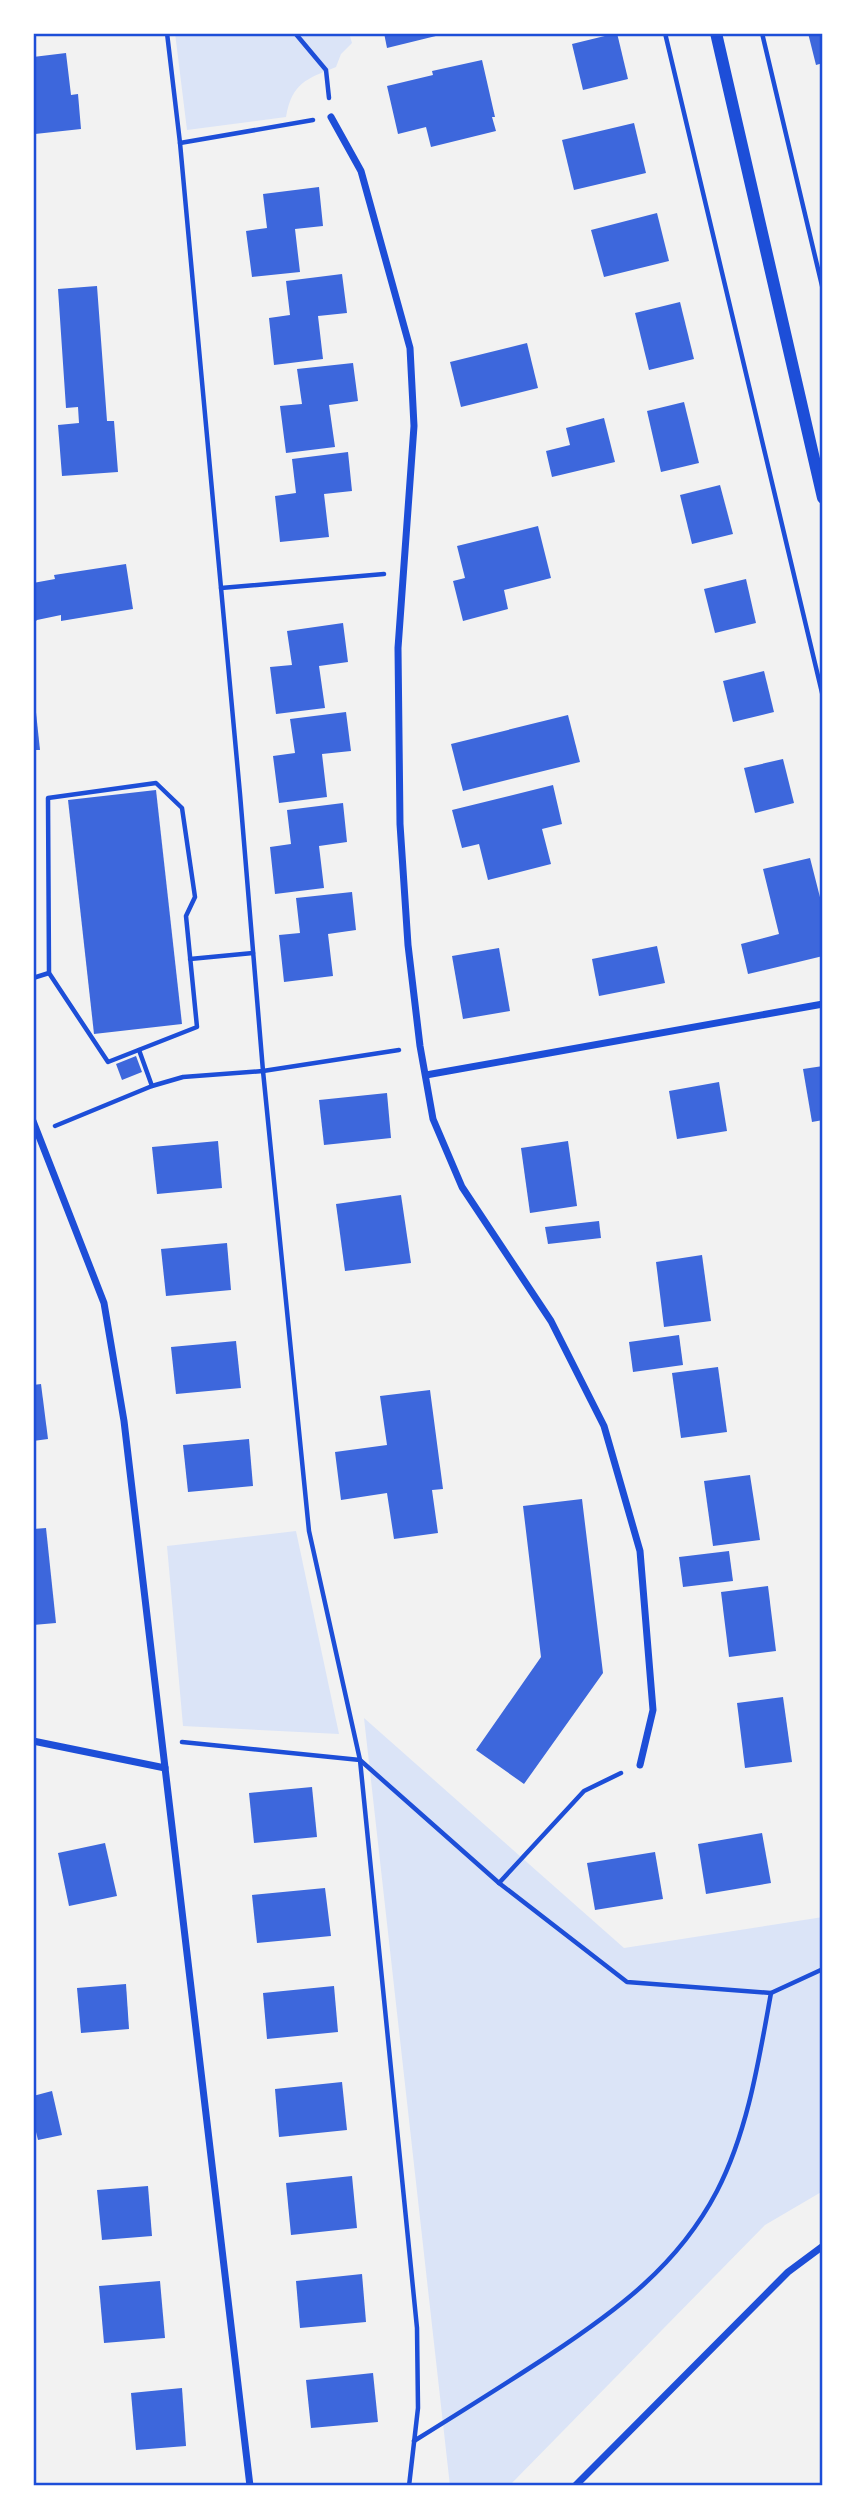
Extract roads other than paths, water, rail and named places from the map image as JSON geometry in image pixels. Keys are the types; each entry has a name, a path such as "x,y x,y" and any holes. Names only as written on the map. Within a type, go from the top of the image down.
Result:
{"street":[{"path":"716,33 823,498"},
{"path":"331,117 361,171 410,348 414,426 398,648 400,824 408,945 433,1119 462,1187 551,1321 604,1426 640,1551 653,1710 640,1765"},
{"path":"426,1075 823,1004"},
{"path":"33,1121 104,1303 124,1421 250,2486"},
{"path":"33,1741 165,1768"},
{"path":"575,2486 788,2272 823,2246"}]}
